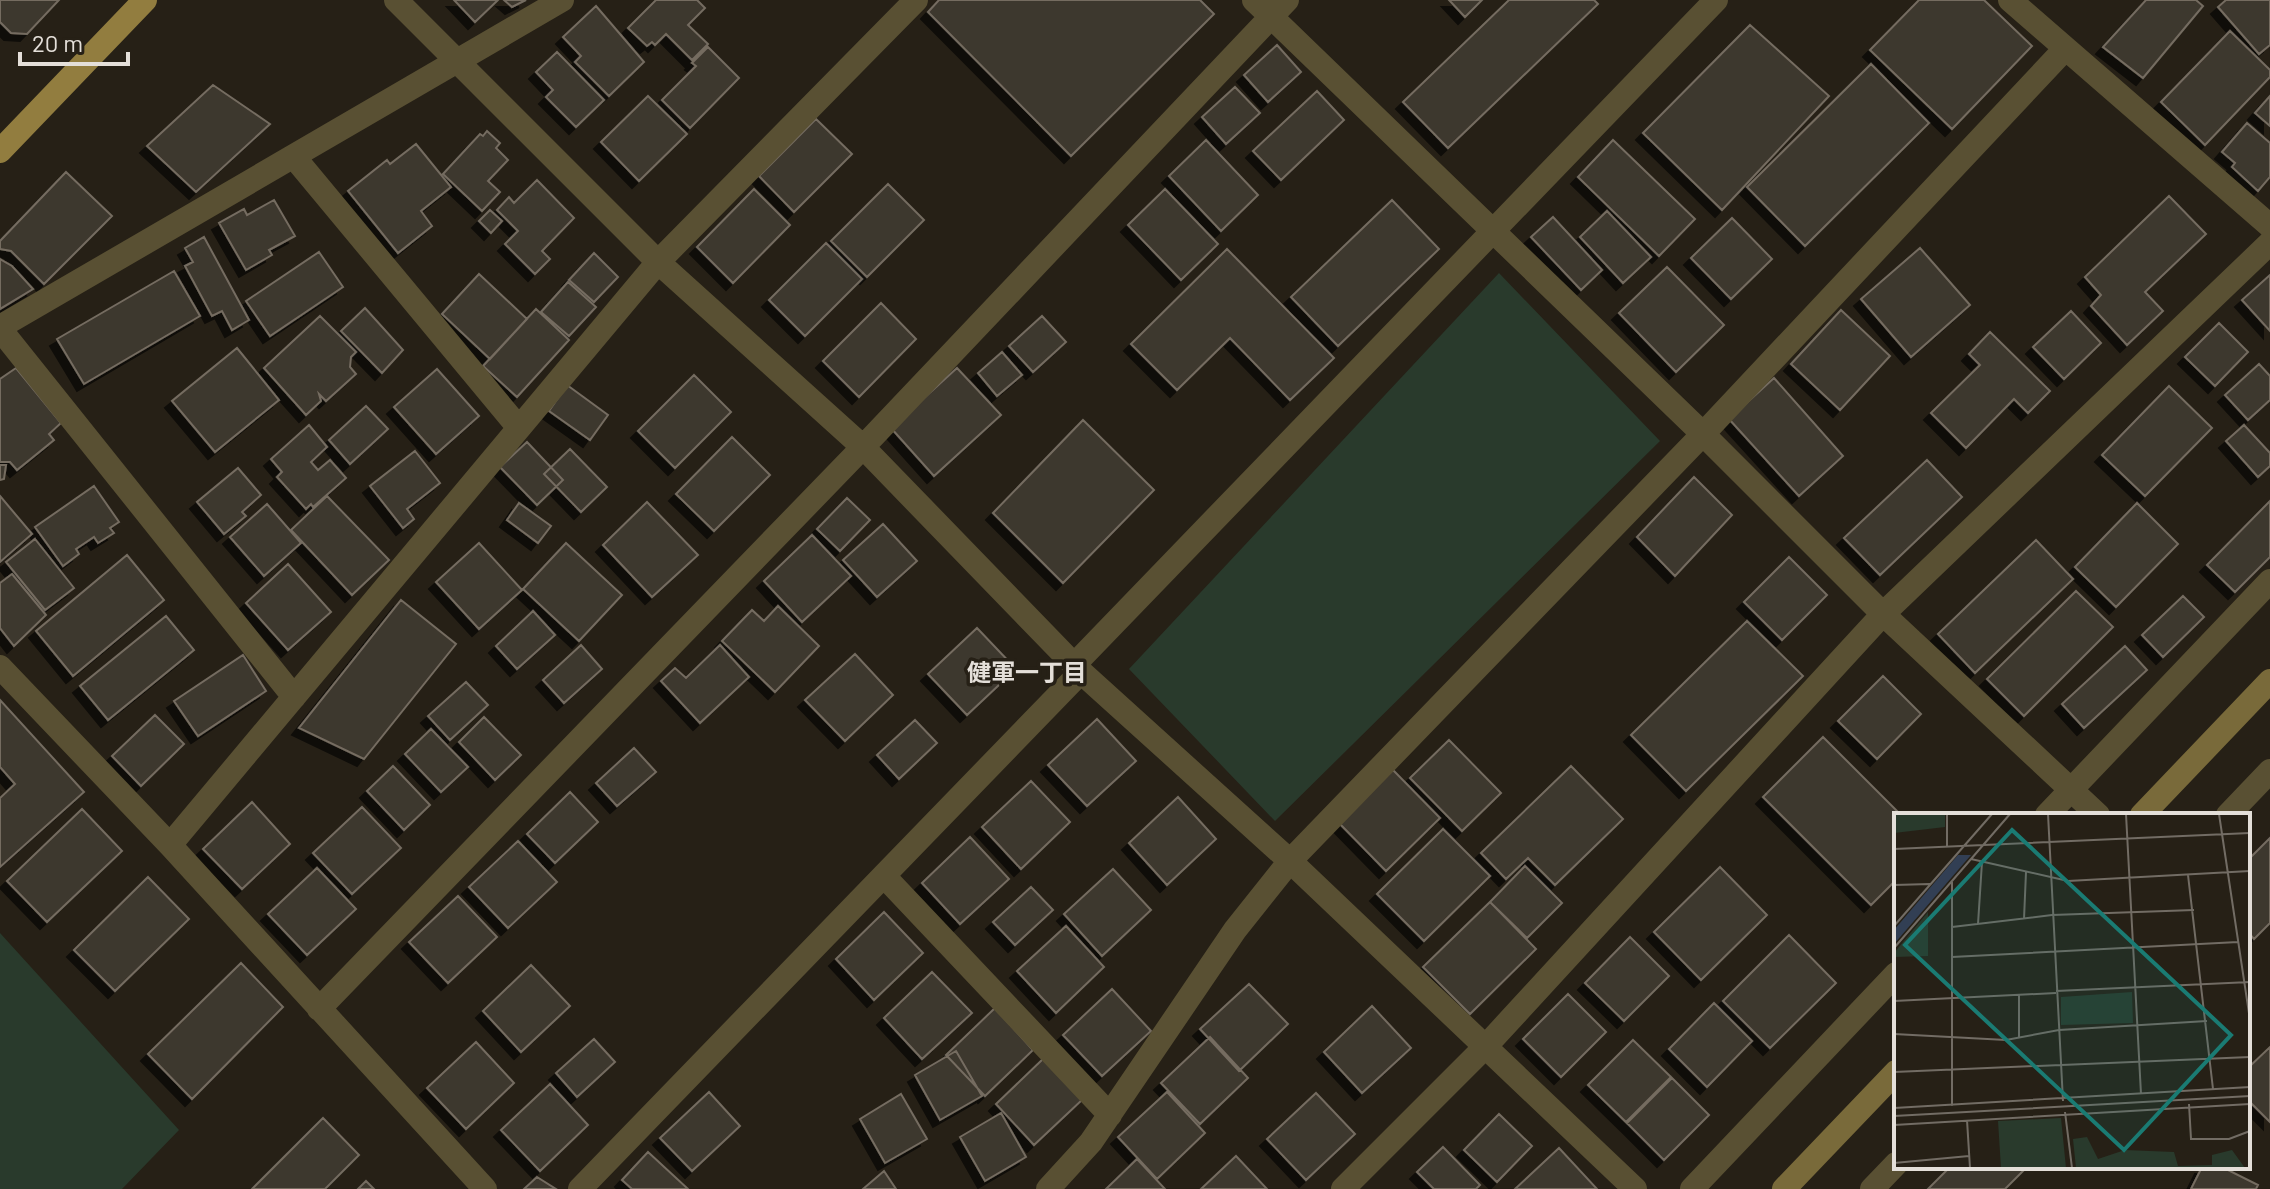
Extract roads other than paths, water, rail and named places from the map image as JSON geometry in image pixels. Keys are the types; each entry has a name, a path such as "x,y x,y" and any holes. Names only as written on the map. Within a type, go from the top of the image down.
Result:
{"main road":[{"path":"0,151 145,0"}],"street":[{"path":"396,0 658,262 863,447 1078,669 1290,861 1635,1189"},
{"path":"294,697 0,328 456,59 562,0"},
{"path":"170,845 658,262 916,0"},
{"path":"580,1189 884,876 1716,0"},
{"path":"2010,0 2270,226"},
{"path":"319,1009 863,447 1270,5 1493,234 1703,434 1883,614 2096,813"},
{"path":"1048,1189 1091,1142 1235,930 1290,861 1703,434 2064,50"},
{"path":"294,157 519,428"},
{"path":"1343,1189 1486,1046 1883,614 2270,243"},
{"path":"2049,813 2270,581"},
{"path":"0,667 170,845 485,1189"},
{"path":"2144,813 2270,681"},
{"path":"2230,813 2270,771"},
{"path":"884,876 1110,1115"},
{"path":"1692,1189 1894,976"},
{"path":"1784,1189 1894,1074"},
{"path":"1872,1189 1894,1166"}],"district":[{"name":"健軍一丁目","path":"1027,671"}]}
